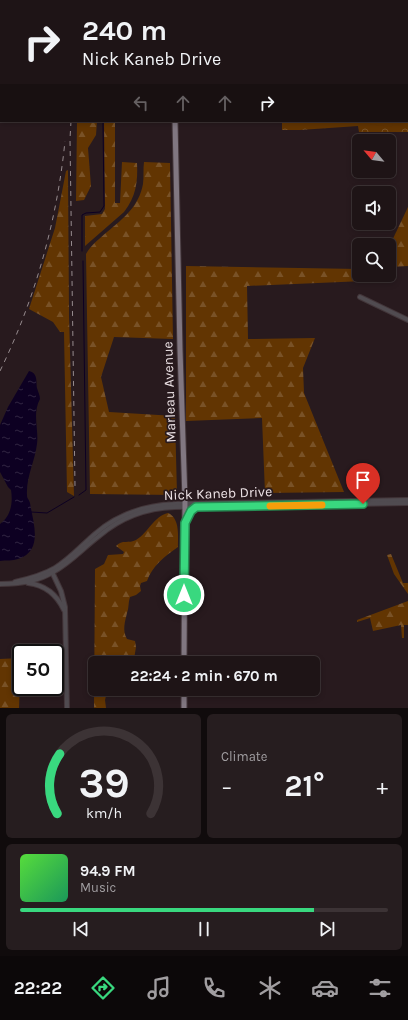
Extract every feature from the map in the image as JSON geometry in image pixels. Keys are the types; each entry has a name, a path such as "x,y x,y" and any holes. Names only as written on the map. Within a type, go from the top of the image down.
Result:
{"main road":[{"name":"Marleau Avenue","path":"174,122 185,506 184,656"},
{"path":"185,523 191,511 196,507"},
{"path":"184,696 184,708"}],"street":[{"path":"360,297 408,320"},
{"name":"Nick Kaneb Drive","path":"1,584 20,584 36,580 68,563 104,532 121,520 154,509 185,506 408,500"},
{"name":"Nick Kaneb Drive","path":"185,506 408,503"},
{"name":"Nick Kaneb Drive","path":"1,584 28,579 52,572"},
{"path":"52,572 64,600 66,618 67,708"},
{"path":"20,584 30,583 40,585 51,592 61,603 66,618"}],"green space":[{"path":"77,122 97,122 96,135 88,148 91,186 84,200 76,201"},
{"path":"104,122 115,122 115,203 120,203 122,162 137,163 137,176 134,195 124,212 85,246 85,216 102,214 105,209"},
{"path":"282,122 408,122 408,132 359,132 358,126 282,130"},
{"path":"371,122 393,122 392,126 390,127 370,124"},
{"path":"144,162 170,163 173,339 114,337 101,377 109,412 175,416 177,495 90,494 86,254 95,242 130,211 138,199 143,184"},
{"path":"68,170 69,316 74,496 67,492 64,332 60,332 53,322 29,309 55,228 66,171"},
{"path":"408,207 408,266 396,267 396,238 393,238"},
{"path":"186,266 352,269 352,282 247,286 248,339 315,338 303,368 304,393 344,492 265,493 262,418 186,421"},
{"path":"168,513 175,519 178,528 178,547 160,562 152,571 147,581 141,583 141,591 129,599 124,629 127,639 135,641 134,656 94,656 95,569 104,564 108,555 123,554 124,552 116,546 118,544 136,540 163,515"},
{"path":"391,554 403,583 408,583 408,594 394,574 387,555"},
{"path":"408,601 408,625 404,625 404,638 402,638 401,625 373,631 370,618 357,622 357,620"},
{"path":"12,658 12,696 19,696 19,708 0,708 0,659"},
{"path":"94,696 106,696 106,708 94,708"}],"water":[{"path":"29,371 35,375 40,399 36,410 37,444 27,488 27,496 30,503 34,527 34,543 31,550 26,555 16,560 0,561 0,524 9,513 12,500 11,490 0,472 0,425 8,407"}],"waterway":[{"path":"82,251 82,215 86,213 100,212 104,206 103,122"},
{"path":"79,495 86,490 83,261"},
{"path":"31,512 47,513 74,497"}],"railway":[{"path":"71,122 75,486"},
{"path":"0,371 24,316 43,259 56,201 65,141"}],"slow traffic":[{"path":"270,506 322,505"}],"route":[{"path":"184,595 185,523 191,511 196,507 363,504"}]}
